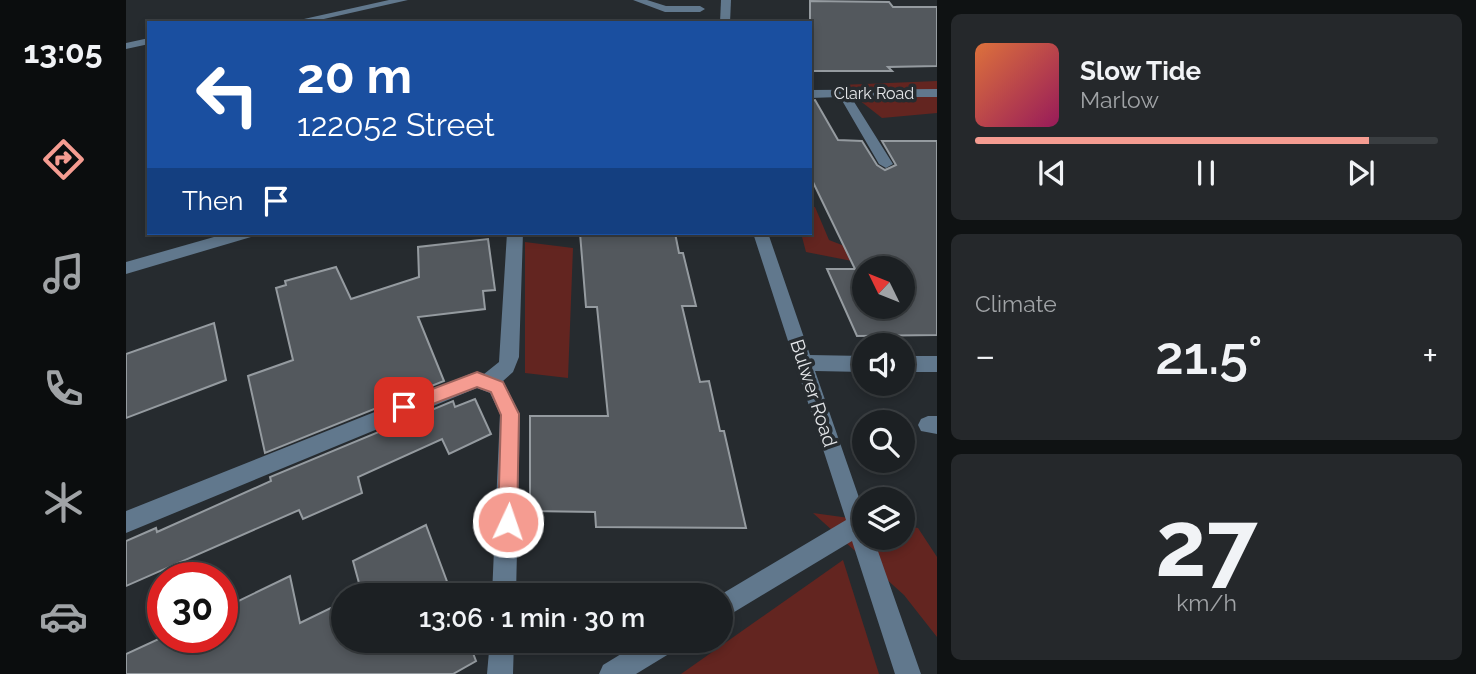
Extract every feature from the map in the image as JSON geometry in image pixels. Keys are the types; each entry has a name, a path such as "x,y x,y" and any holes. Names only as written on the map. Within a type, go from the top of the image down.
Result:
{"street":[{"path":"299,21 403,0"},
{"path":"638,0 650,10 701,4"},
{"path":"725,21 726,0"},
{"path":"126,46 147,41"},
{"name":"Clark Road","path":"812,93 937,93"},
{"path":"843,93 886,164"},
{"path":"126,268 239,235"},
{"path":"488,382 507,367 510,358 515,235"},
{"name":"Bulwer Road","path":"761,235 806,363 852,510"},
{"path":"806,363 852,364"},
{"path":"915,364 937,364"},
{"path":"126,522 477,380 497,387 510,414 504,583"},
{"path":"733,601 852,529"},
{"name":"Bulwer Road","path":"865,550 908,674"},
{"path":"500,674 501,653"},
{"path":"612,674 647,653"}],"shaded area":[{"path":"937,81 937,113 882,118 840,85"},
{"path":"812,206 815,207 829,240 860,252 852,256 852,261 806,252 802,235 812,235"},
{"path":"525,242 573,248 568,378 525,373"},
{"path":"813,513 852,518 852,548"},
{"path":"915,528 918,528 937,557 937,637 904,595 854,550 915,550"},
{"path":"843,560 879,674 681,674 711,653 733,653 733,637"}],"building":[{"path":"810,1 889,2 893,7 937,7 937,66 888,67 892,71 812,71"},
{"path":"815,100 838,140 862,141 877,165 885,170 896,165 882,141 937,141 937,335 856,333 827,269 852,269 852,319 915,319 915,256 852,256 852,263 812,180 812,101"},
{"path":"580,235 675,235 679,253 683,253 696,306 682,306 700,382 709,381 720,431 724,431 746,528 596,527 595,512 530,511 530,416 608,416 597,307 586,307"},
{"path":"488,239 495,290 483,291 485,309 418,317 444,381 265,453 248,376 293,360 276,288 286,285 285,281 336,267 351,299 419,277 418,247"},
{"path":"214,323 226,380 126,418 126,354"},
{"path":"475,399 491,434 449,454 442,439 358,477 362,493 303,519 299,510 181,562 147,562 147,577 126,586 126,541 156,528 157,532 271,481 270,477 453,401 455,407"},
{"path":"426,525 448,583 359,583 353,561"},
{"path":"290,576 300,623 331,608 331,653 473,653 476,661 453,674 126,674 126,654 147,644 147,653 238,653 238,601"}],"route":[{"path":"404,407 477,380 497,387 510,414 508,522"}]}
